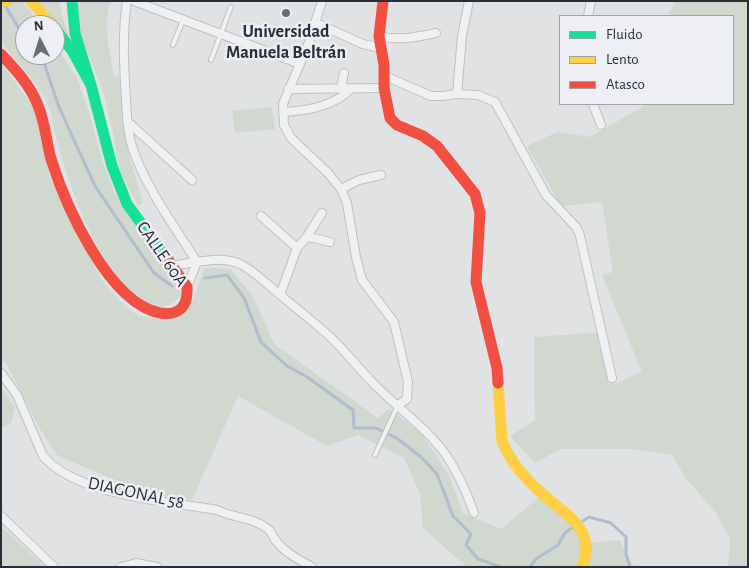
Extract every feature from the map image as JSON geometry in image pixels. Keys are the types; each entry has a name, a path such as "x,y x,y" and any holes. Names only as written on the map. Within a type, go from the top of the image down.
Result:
{"street":[{"path":"1,1 6,1"},
{"path":"31,1 43,15"},
{"path":"72,1 76,45 91,85"},
{"path":"127,1 124,76 132,147 147,180 197,262"},
{"path":"134,1 300,64"},
{"path":"322,1 309,42 283,104 284,126 291,138 341,189 347,202 356,257 362,280 394,322 408,382 407,399 398,405"},
{"path":"390,1 383,1 379,36 387,109 390,118 397,125 422,136 437,146 475,194 480,213 476,282 496,368 502,441 506,451 537,488 573,519 583,534 587,541 588,550 586,561 582,567"},
{"path":"457,94 462,36 469,1"},
{"path":"588,15 592,2"},
{"path":"316,23 363,44 380,48"},
{"path":"379,36 409,38 436,33"},
{"name":"CALLE 60A","path":"3,57 28,85 36,100 45,126 51,157 57,174 81,228 115,285 146,311 158,313 182,309 187,299 187,287 138,220 120,189 112,166 91,85 65,41"},
{"path":"341,87 344,73"},
{"path":"288,89 341,87 352,89 384,82 431,96 478,95 496,102 546,195 577,228 612,378"},
{"path":"283,112 305,111 344,97 352,89"},
{"path":"593,105 601,125"},
{"path":"128,122 192,180"},
{"path":"341,189 359,180 380,175"},
{"path":"280,295 297,248 306,238 322,213"},
{"path":"261,216 297,248"},
{"path":"306,238 330,242"},
{"path":"172,266 207,261 231,261 240,264 261,279 327,334 373,384 434,440 446,456 467,493 474,513"},
{"path":"187,287 197,262"},
{"name":"DIAGONAL 58","path":"1,373 16,395 43,456 60,471 79,481 97,487 150,499 217,510 227,515 251,519 268,530 288,553 312,567"},
{"path":"1,516 54,567"},
{"path":"121,567 136,563 157,567"}],"lane":[{"path":"211,60 231,6"},
{"path":"173,45 184,20"},
{"path":"375,455 398,405"}],"shaded area":[{"path":"1,1 22,1 34,15 15,15 15,60 2,43"},
{"path":"37,1 60,1 62,15 49,15"},
{"path":"78,1 111,1 107,20 108,39 114,76 120,77 124,129 128,151 143,203 138,206 120,172 103,91 81,36 78,21"},
{"path":"675,1 748,1 748,567 728,567 730,537 715,512 685,477 672,455 632,449 560,449 535,463 510,436 535,420 534,337 606,332 615,384 642,372 602,275 613,272 602,202 561,206 527,146 557,132 590,137 643,105 734,105 734,15 668,15"},
{"path":"65,24 68,31 76,48 65,35"},
{"path":"65,59 77,78 113,190 127,213 178,283 181,294 171,304 167,306 154,305 132,292 116,276 103,256 80,210 56,139 50,111 35,83 20,65 65,65"},
{"path":"1,62 34,108 50,178 78,237 105,285 126,307 139,316 159,319 183,314 193,301 204,268 231,270 253,296 274,344 378,418 389,409 420,432 448,473 463,513 501,529 538,498 576,518 592,543 619,540 634,567 467,567 423,528 420,494 404,458 358,435 327,446 238,396 192,500 146,493 58,456 40,429 6,363 1,359"},
{"path":"272,107 275,129 235,133 232,111"},
{"path":"1,388 15,407 11,423 1,428"},
{"path":"1,526 45,567 1,567"}],"waterway":[{"path":"4,4 15,22"},
{"path":"45,65 59,107 95,186 154,273 172,286"},
{"path":"205,278 227,275 244,298 261,342 287,366 307,377 353,410 354,428 376,428 398,439 421,457 437,474 453,516 471,534 466,545 478,559 501,567"},
{"path":"580,523 589,517 611,523 626,537 626,554 630,567"},
{"path":"530,567 536,559 558,545 565,533 574,526"}],"traffic: fast":[{"path":"72,1 75,33 91,85"},
{"path":"65,41 91,85 112,166 127,204 168,260"}],"traffic: slow":[{"path":"1,1 7,1"},
{"path":"31,1 43,15"},
{"path":"1,57 7,60"},
{"path":"498,383 502,441 505,448 526,478 566,513 581,531 585,541 586,553 582,567"}],"traffic: jam":[{"path":"383,1 379,36 384,65 384,88 390,118 397,125 423,136 437,146 475,194 480,213 476,282 497,368 498,383"},
{"path":"1,54 21,77 34,96 42,117 51,159 67,201 91,249 106,272 123,291 141,305 160,313 173,313 178,311 184,304 187,287 168,260"}],"place":[{"name":"Universidad Manuela Beltrán","path":"286,13"}]}
